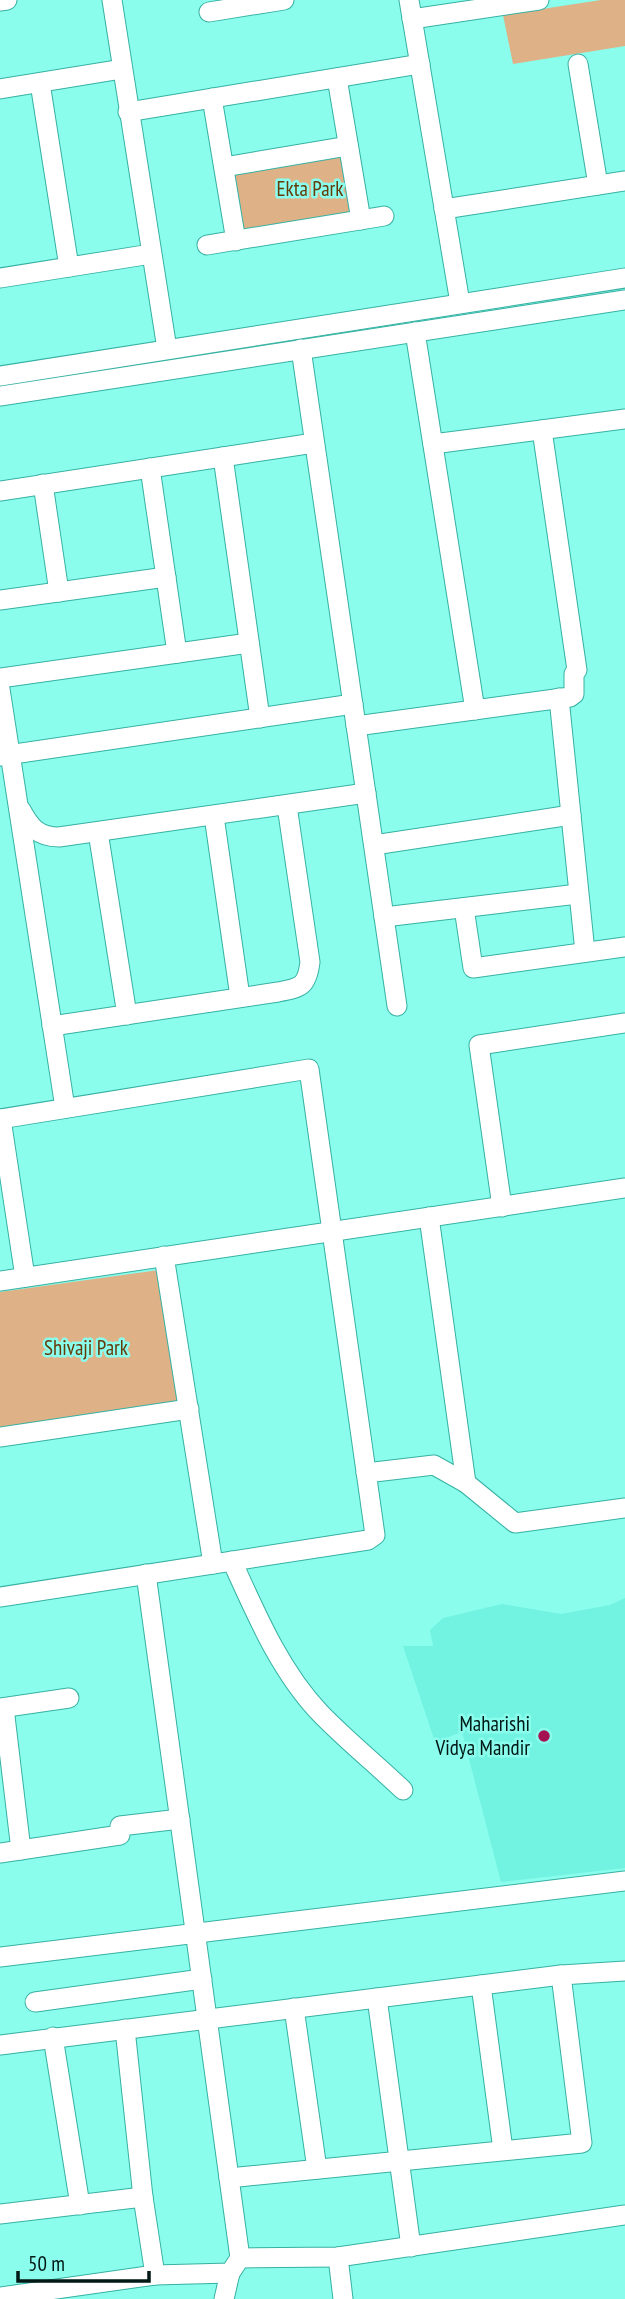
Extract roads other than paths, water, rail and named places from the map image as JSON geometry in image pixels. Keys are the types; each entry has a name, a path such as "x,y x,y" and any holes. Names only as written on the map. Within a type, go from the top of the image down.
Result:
{"street":[{"path":"0,1 7,0"},
{"path":"112,0 167,349"},
{"path":"209,12 284,0"},
{"path":"460,303 411,10 539,0"},
{"path":"128,112 420,64"},
{"path":"578,64 598,185"},
{"path":"0,89 122,69"},
{"path":"337,78 361,220"},
{"path":"40,83 69,267"},
{"path":"212,98 236,240"},
{"path":"224,167 348,146"},
{"path":"444,209 625,181"},
{"path":"207,245 384,216"},
{"path":"0,278 151,254"},
{"path":"0,376 625,278"},
{"path":"0,396 625,300"},
{"path":"415,332 475,710"},
{"path":"301,349 397,1006"},
{"path":"433,444 625,419"},
{"path":"356,726 574,694 574,674 577,670 542,430"},
{"path":"0,491 314,443"},
{"path":"223,457 260,718"},
{"path":"150,468 177,653"},
{"path":"43,484 59,592"},
{"path":"0,600 166,577"},
{"path":"0,678 249,642"},
{"path":"0,689 5,756 18,806 65,1108"},
{"path":"559,698 585,952"},
{"path":"5,756 353,704"},
{"path":"18,806 30,826 43,836 59,837 366,793"},
{"path":"52,1026 298,988 308,977 310,962 287,806"},
{"path":"374,845 571,815"},
{"path":"214,816 240,998"},
{"path":"97,832 127,1015"},
{"path":"384,918 578,894"},
{"path":"464,908 473,968 625,947"},
{"path":"502,1207 479,1045 625,1023"},
{"path":"0,1597 368,1540 375,1535 309,1069 1,1119 25,1277"},
{"path":"0,1281 625,1188"},
{"path":"429,1217 466,1483"},
{"path":"164,1256 188,1409 223,1563 291,1676 319,1712 403,1790"},
{"path":"0,1437 188,1409"},
{"path":"366,1473 434,1465 466,1483 515,1523 625,1508"},
{"path":"146,1574 229,2178 235,2266 224,2299"},
{"path":"22,1850 2,1708 69,1698"},
{"path":"0,1853 120,1835 120,1826 180,1819"},
{"path":"0,1957 625,1881"},
{"path":"0,2045 561,1975 625,1971"},
{"path":"229,2178 582,2143 561,1975"},
{"path":"34,2002 202,1979"},
{"path":"481,1985 503,2150"},
{"path":"377,1998 411,2247"},
{"path":"294,2008 317,2169"},
{"path":"125,2029 143,2197 155,2275"},
{"path":"53,2037 79,2205"},
{"path":"0,2214 143,2197"},
{"path":"0,2297 155,2275 338,2257 625,2215"},
{"path":"338,2257 343,2299"}],"place":[{"name":"Maharishi Vidya Mandir","path":"544,1736"}],"park label":[{"name":"Ekta Park","path":"310,189"},
{"name":"Shivaji Park","path":"86,1348"}]}
